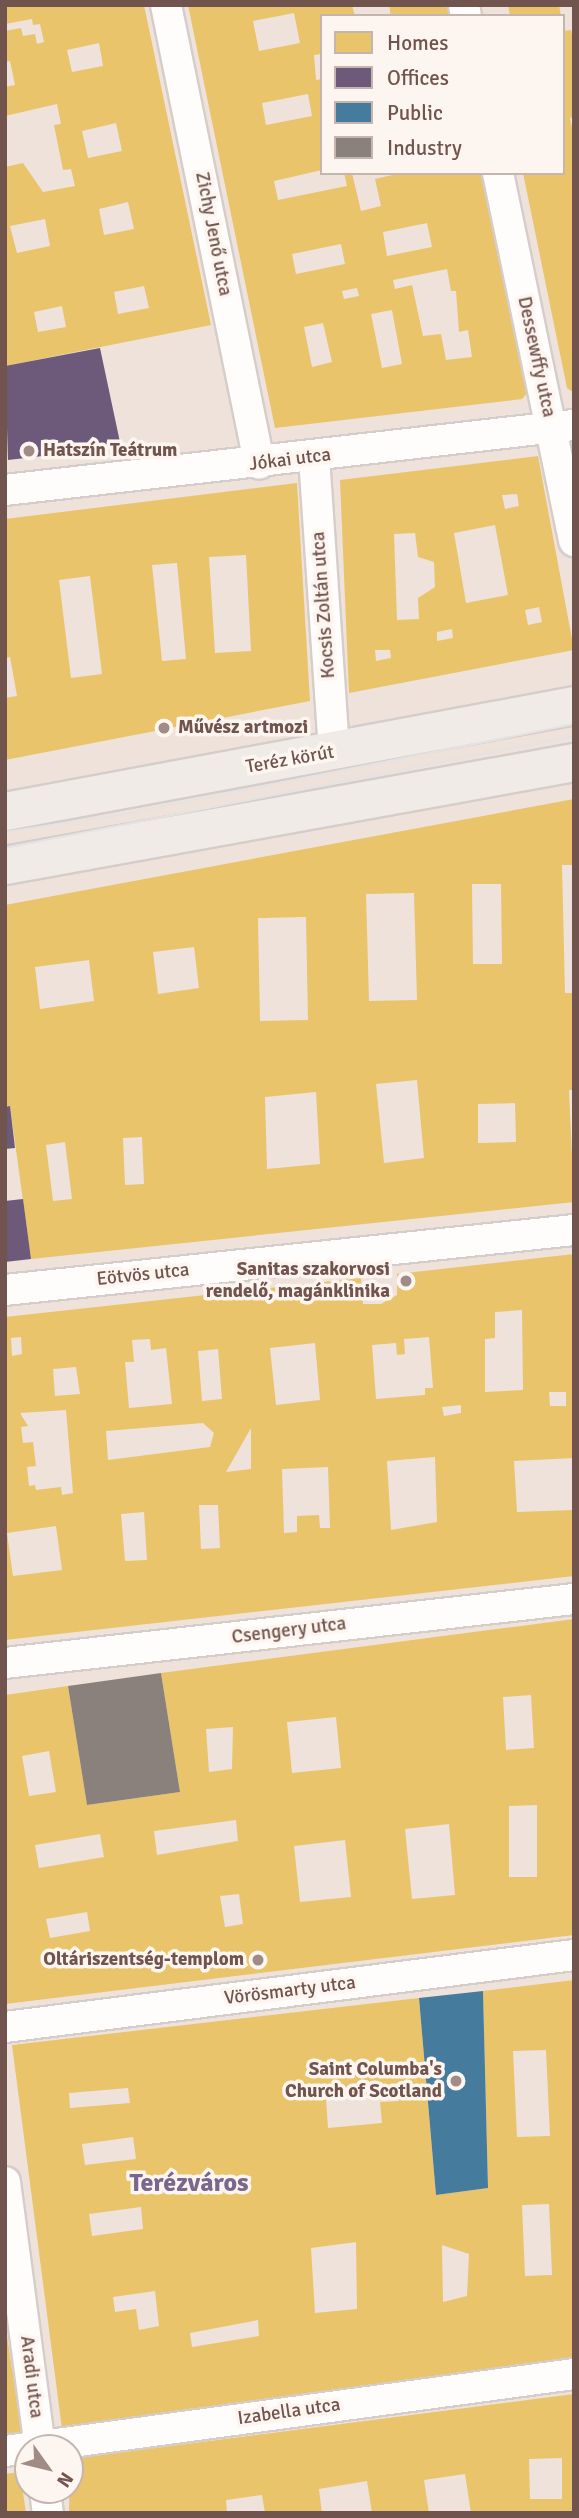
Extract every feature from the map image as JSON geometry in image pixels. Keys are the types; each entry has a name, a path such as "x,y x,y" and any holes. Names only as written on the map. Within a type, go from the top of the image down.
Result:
{"main road":[{"name":"Teréz körút","path":"5,811 334,752 574,705"},
{"path":"5,865 574,762"}],"street":[{"name":"Zichy Jenő utca","path":"166,5 259,464"},
{"name":"Dessewffy utca","path":"499,175 562,426 574,541"},
{"name":"Jókai utca","path":"5,490 259,464 562,426"},
{"name":"Kocsis Zoltán utca","path":"314,457 334,752"},
{"name":"Eötvös utca","path":"5,1290 574,1230"},
{"name":"Csengery utca","path":"5,1663 574,1599"},
{"name":"Vörösmarty utca","path":"5,2026 574,1955"},
{"name":"Aradi utca","path":"5,2182 37,2434"},
{"name":"Izabella utca","path":"84,2441 574,2374"}],"shaded area":[{"path":"5,5 574,5 574,2513 5,2513"}],"building: Homes":[{"path":"5,5 144,5 211,325 5,366 5,167 23,163 43,192 75,186 71,169 63,170 54,125 61,124 57,104 5,116 5,87 15,85 10,61 5,62 5,31 21,28 23,36 35,34 37,44 44,42 40,24 33,25 32,19 5,24","holes":["99,43 103,66 72,72 67,50","116,123 122,151 88,158 82,131","128,202 134,229 104,235 99,209","45,219 50,246 17,253 10,226","144,286 149,308 118,314 114,292","62,306 66,327 38,332 34,312"]},
{"path":"188,5 352,5 354,14 320,14 320,54 314,55 316,80 320,79 320,170 274,181 278,200 347,186 344,175 352,175 361,211 381,206 375,179 392,175 481,175 527,393 522,399 275,428","holes":["294,13 300,43 259,51 253,21","308,94 312,116 266,125 262,103","427,223 432,247 387,256 383,232","341,244 345,264 296,274 292,254","447,269 451,291 456,291 459,332 468,330 472,357 446,360 441,334 423,336 412,285 395,289 393,280","357,288 359,296 344,299 342,291","392,310 402,364 382,368 371,314","323,323 332,362 312,367 304,327"]},
{"path":"389,5 447,5 449,14 391,14"},
{"path":"508,5 559,5 561,14 510,14"},
{"path":"571,30 574,43 574,117 570,118 574,138 574,393 567,388 523,175 565,175 565,31"},
{"path":"538,456 574,650 349,693 340,480","holes":["517,494 519,506 505,509 502,495","495,525 508,595 466,603 454,533","415,533 418,557 434,562 435,587 418,598 419,619 397,620 394,534","539,607 542,622 528,625 525,610","452,629 453,638 437,641 437,632","375,650 390,650 391,658 376,661"]},
{"path":"297,483 310,701 5,760 5,698 17,696 10,657 5,658 5,519","holes":["246,555 251,651 215,653 209,557","177,563 186,659 162,661 152,565","90,576 102,674 71,678 59,580"]},
{"path":"574,799 574,865 562,865 565,993 574,993 574,1090 569,1090 574,1202 31,1259 10,1106 5,1107 5,905","holes":["472,884 501,884 502,964 473,964","414,893 417,1000 369,1001 366,894","306,917 308,1020 260,1021 258,918","194,947 199,988 158,994 153,952","89,960 94,1001 40,1009 35,967","417,1080 424,1158 384,1163 376,1084","316,1092 320,1164 267,1169 265,1097","515,1103 516,1142 478,1143 478,1104","142,1137 144,1184 125,1185 123,1138","65,1142 72,1199 53,1201 46,1145"]},
{"path":"574,1254 574,1458 514,1461 517,1512 574,1510 574,1576 5,1640 5,1317 361,1278 363,1304 381,1304 397,1295 397,1274","holes":["522,1310 523,1390 485,1392 485,1339 495,1338 495,1312","21,1337 22,1354 12,1356 11,1338","429,1337 433,1388 425,1388 425,1395 376,1399 372,1345 396,1343 397,1355 405,1354 404,1339","150,1339 151,1350 166,1348 172,1404 129,1408 125,1362 134,1362 132,1340","315,1343 320,1400 276,1405 270,1348","218,1349 222,1399 202,1401 198,1351","76,1367 80,1394 55,1396 53,1369","549,1392 566,1392 566,1406 550,1406","461,1405 461,1413 444,1416 442,1407","66,1410 73,1493 62,1495 61,1487 36,1490 35,1485 29,1486 27,1467 36,1466 33,1442 23,1443 21,1427 28,1426 20,1413","203,1423 214,1433 210,1447 108,1460 106,1431","251,1428 251,1469 226,1472","435,1457 437,1522 391,1530 387,1461","328,1467 330,1528 320,1528 319,1515 297,1516 297,1532 284,1533 282,1469","199,1505 218,1505 220,1548 201,1549","144,1512 147,1560 125,1561 121,1514","56,1526 62,1570 13,1576 7,1533"]},
{"path":"574,1619 574,1935 5,2004 5,1695 68,1686 87,1805 180,1792 161,1673","holes":["531,1695 534,1748 506,1750 503,1697","336,1717 341,1768 292,1773 287,1722","233,1727 232,1769 209,1772 206,1729","49,1751 56,1792 29,1796 22,1756","537,1805 537,1877 509,1877 509,1806","236,1820 238,1841 157,1855 154,1831","449,1824 455,1895 412,1899 405,1829","100,1834 104,1857 39,1868 35,1845","345,1840 351,1897 300,1902 294,1846","239,1894 243,1924 225,1927 220,1896","87,1912 90,1931 50,1938 46,1919"]},
{"path":"574,1980 574,2358 62,2429 12,2045 419,1998 436,2195 488,2188 483,1991","holes":["546,2050 550,2136 517,2137 513,2051","128,2088 130,2103 70,2108 69,2093","398,2092 399,2101 380,2102 382,2123 328,2128 326,2099","133,2137 136,2159 85,2165 82,2144","549,2204 552,2275 525,2276 522,2205","141,2207 143,2229 92,2236 89,2214","356,2242 357,2309 315,2313 311,2248","442,2245 469,2254 467,2296 443,2302","155,2291 159,2326 139,2330 136,2309 115,2312 113,2297","258,2320 259,2336 192,2347 190,2333"]},
{"path":"5,2323 22,2434 5,2437"},
{"path":"574,2394 574,2513 471,2513 465,2474 424,2480 429,2513 372,2513 367,2481 319,2489 322,2513 265,2513 262,2495 226,2500 227,2513 69,2513 69,2504 84,2504 84,2457","holes":["562,2458 562,2499 530,2499 529,2459"]},
{"path":"14,2473 14,2504 25,2504 26,2513 5,2513 5,2474"}],"building: Offices":[{"path":"100,348 121,447 8,460 5,366"},
{"path":"10,1106 15,1148 5,1149 5,1107"},
{"path":"23,1199 31,1259 5,1262 5,1201"}],"building: Public":[{"name":"Saint Columba's Church of Scotland","path":"483,1991 488,2188 436,2195 419,1998"}],"building: Industry":[{"path":"161,1673 180,1792 87,1805 68,1686"}],"tram line":[{"path":"5,832 119,815 574,724"},
{"path":"5,848 574,736"}],"place":[{"name":"Hatszín Teátrum","path":"29,451"},
{"name":"Művész artmozi","path":"164,728"},
{"name":"Sanitas szakorvosi rendelő, magánklinika","path":"406,1281"},
{"name":"Oltáriszentség-templom","path":"258,1960"},
{"name":"Saint Columba's Church of Scotland","path":"456,2081"}],"district":[{"name":"Terézváros","path":"189,2184"}]}
